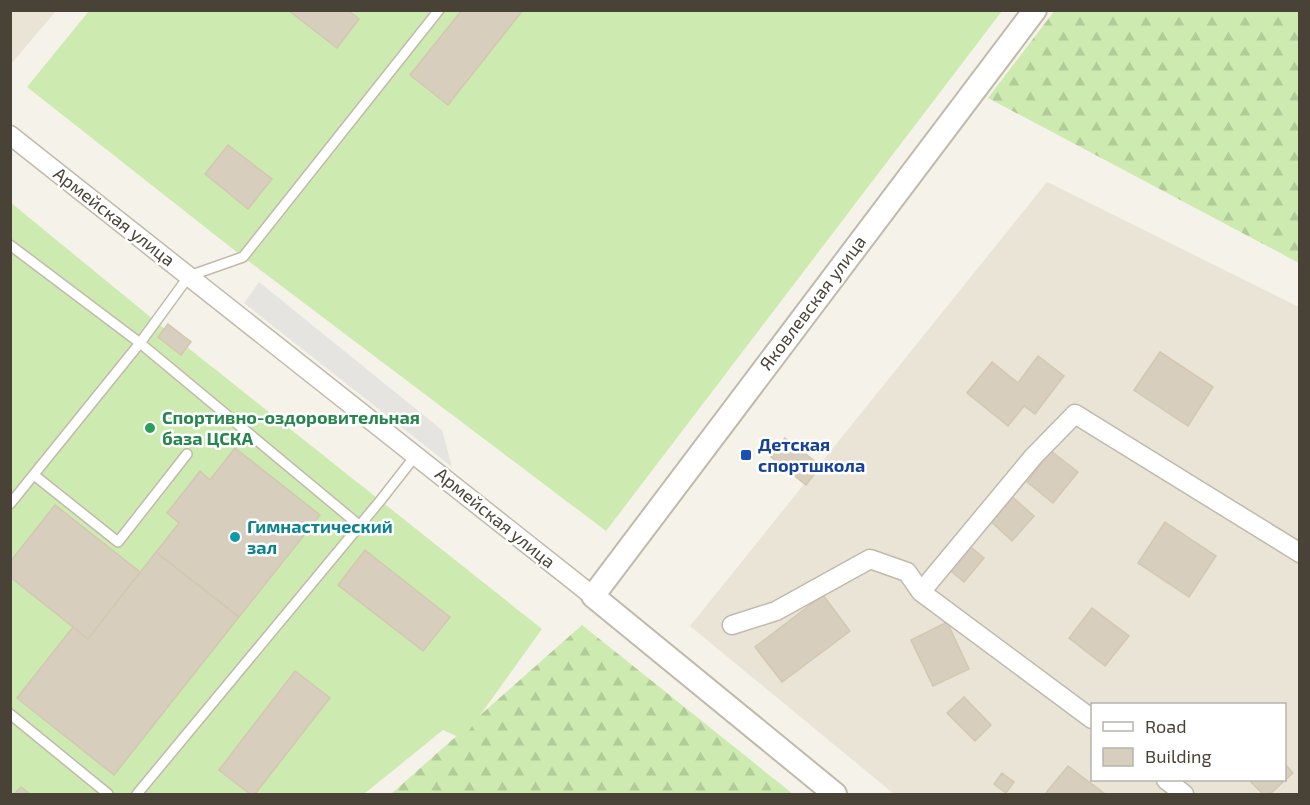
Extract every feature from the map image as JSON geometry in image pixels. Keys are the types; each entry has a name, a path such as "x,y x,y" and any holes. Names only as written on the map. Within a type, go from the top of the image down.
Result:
{"street":[{"name":"Яковлевская улица","path":"593,596 1035,10"},
{"name":"Армейская улица","path":"10,135 593,596 827,792"},
{"path":"921,592 1033,457 1075,414 1299,553"},
{"path":"732,625 776,611 870,559 907,572 921,592 1091,718"},
{"path":"1167,781 1184,795"}],"lane":[{"path":"10,504 140,343 189,276 243,256 439,10"},
{"path":"10,245 140,343 359,525"},
{"path":"34,475 118,542 187,454"},
{"path":"137,795 416,455"},
{"path":"10,714 108,795"}],"shaded area":[{"path":"10,11 56,11 11,64"},
{"path":"1047,182 1299,307 1299,794 894,794 690,626"},
{"path":"259,282 442,430 452,467 244,303"}],"green space":[{"path":"1055,10 1299,11 1299,263 988,98"},
{"path":"89,11 1002,11 606,531 243,257 27,87"},
{"name":"Спортивно-оздоровительная база ЦСКА","path":"10,202 165,329 181,355 187,347 542,629 463,739 443,730 364,794 11,794"},
{"path":"582,625 793,794 391,794"}],"building":[{"path":"288,10 348,10 359,19 337,48"},
{"path":"462,10 523,10 448,105 410,75"},
{"path":"228,145 272,179 248,209 205,174"},
{"path":"168,324 191,342 181,355 158,337"},
{"path":"1160,352 1213,387 1188,426 1134,390"},
{"path":"1038,356 1064,376 1035,414 1024,406 1008,426 967,393 992,362 1018,383"},
{"path":"785,438 821,466 806,485 771,457"},
{"name":"Гимнастический зал","path":"235,448 320,515 239,617 156,552 179,523 167,513 200,471 210,480"},
{"path":"1051,451 1078,472 1053,503 1027,482"},
{"path":"1009,494 1034,516 1012,541 987,518"},
{"path":"55,505 140,572 88,639 10,577 10,562"},
{"path":"1165,522 1216,556 1189,597 1138,563"},
{"path":"966,543 984,558 964,582 946,567"},
{"path":"365,550 450,617 423,651 338,585"},
{"path":"156,552 239,617 114,775 17,698 73,627 88,639"},
{"path":"823,595 850,631 782,682 755,647"},
{"path":"1092,608 1129,636 1105,666 1069,638"},
{"path":"947,622 969,669 933,686 911,640"},
{"path":"295,671 330,698 255,794 250,794 219,770"},
{"path":"964,697 991,725 975,741 947,713"},
{"path":"1286,765 1293,773 1286,779"},
{"path":"1068,766 1105,794 1045,794"},
{"path":"1002,773 1014,782 1006,793 994,784"},
{"path":"1250,781 1284,781 1270,794 1263,794"},
{"path":"21,787 30,794 14,794"}],"place":[{"name":"Спортивно-оздоровительная база ЦСКА","path":"150,428"},
{"name":"Детская спортшкола","path":"746,455"},
{"name":"Гимнастический зал","path":"235,537"}]}
